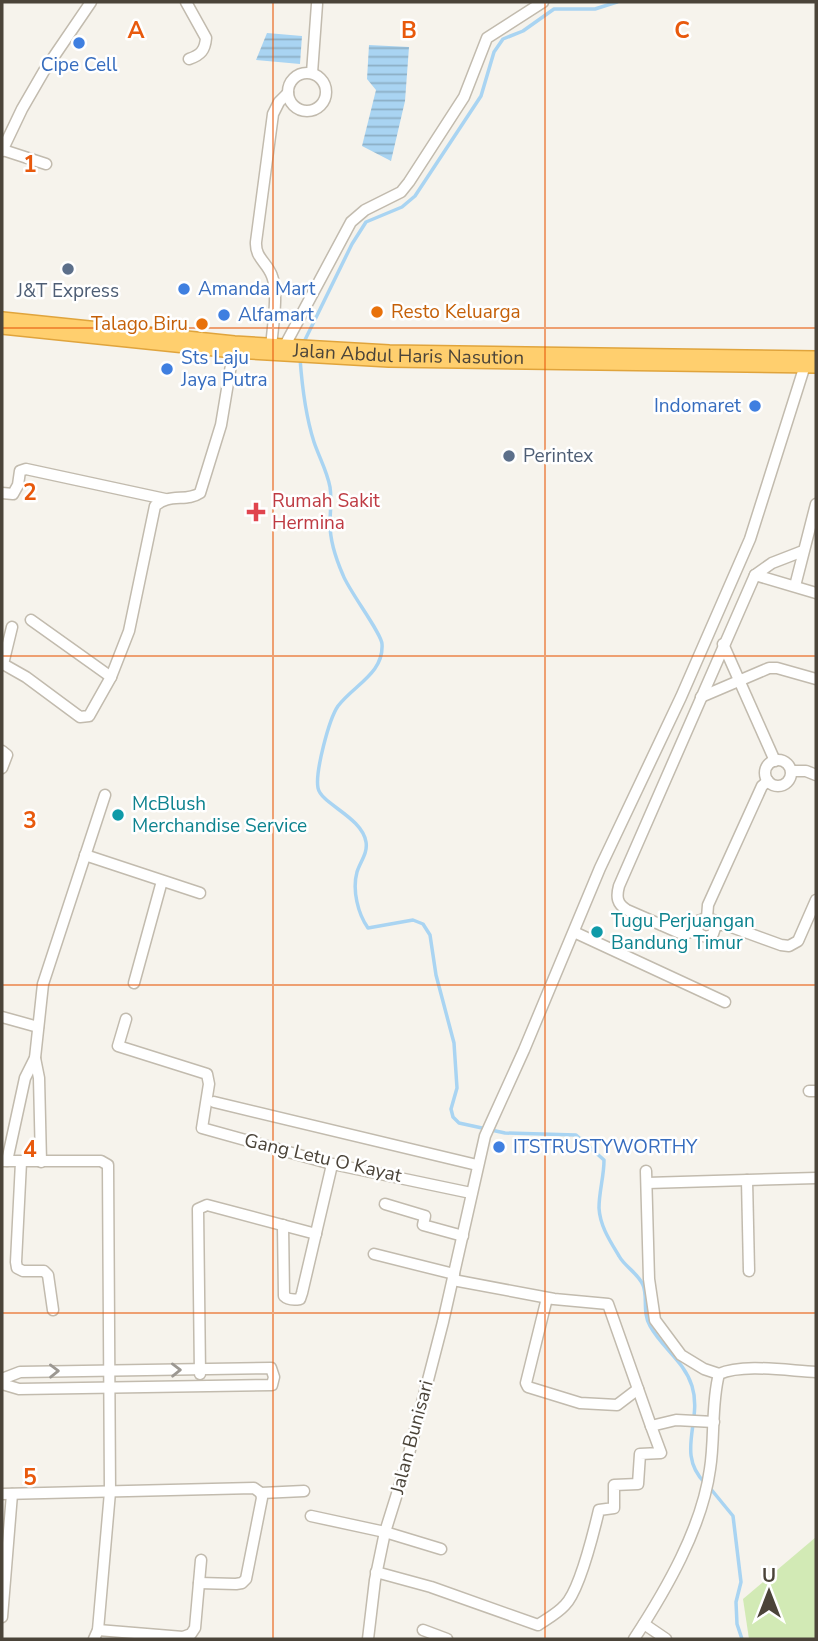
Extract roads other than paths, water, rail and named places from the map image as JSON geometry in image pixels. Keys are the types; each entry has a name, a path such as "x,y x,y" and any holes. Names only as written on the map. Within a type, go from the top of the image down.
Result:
{"highway":[{"name":"Jalan Abdul Haris Nasution","path":"2,323 234,346 420,358 811,362"}],"street":[{"path":"46,164 2,150 44,71 91,2"},
{"path":"186,2 206,38 203,51 189,60"},
{"path":"282,349 351,222 365,210 401,192 455,112 472,82 487,38 543,2"},
{"path":"312,74 317,4"},
{"path":"306,73 318,76 326,88 326,95 320,107 306,111 290,100 288,93 295,77 306,73"},
{"path":"282,349 272,276 255,250 272,114 288,93"},
{"path":"2,493 13,494 18,485 20,471 26,469 165,499 195,496 200,493 221,425 234,346"},
{"name":"Jalan Bunisari","path":"368,1639 376,1572 385,1532 406,1465 454,1277 485,1136 575,932 600,868 681,697 750,539 811,362"},
{"path":"12,627 3,664 26,677 80,717 89,716 111,677 129,631 148,546 152,513 159,502 165,499"},
{"path":"794,586 816,504"},
{"path":"803,551 772,562 755,575 723,643 616,896 620,906 682,934 697,931 698,921 711,921 781,946 789,946 798,940 816,900"},
{"path":"755,575 816,593"},
{"path":"31,620 111,677"},
{"path":"723,643 775,761"},
{"path":"701,697 769,668 816,680"},
{"path":"2,751 7,755 2,768"},
{"path":"775,761 783,761 791,771 790,779 784,785 775,786 768,781 766,769 775,761"},
{"path":"791,771 806,771 816,775"},
{"path":"711,921 708,905 762,786 768,781"},
{"path":"41,1162 39,1078 35,1058 43,984 105,795"},
{"path":"85,855 200,893"},
{"path":"134,983 162,881"},
{"path":"575,932 725,1002"},
{"path":"2,1017 38,1027"},
{"path":"126,1018 118,1046 207,1074 210,1102 477,1166"},
{"path":"35,1058 25,1078 4,1161 101,1161 108,1165 110,1492 96,1635 188,1636 195,1628 201,1560"},
{"name":"Gang Letu O Kayat","path":"210,1102 202,1128 328,1163 471,1193"},
{"path":"21,1162 17,1268 23,1271 44,1271 48,1275 53,1310"},
{"path":"283,1226 283,1289 287,1299 300,1298 331,1169"},
{"path":"646,1171 649,1279 654,1320 681,1355 704,1369 719,1374 727,1370 744,1369 816,1371"},
{"path":"647,1183 816,1178"},
{"path":"747,1180 749,1271"},
{"path":"385,1204 425,1216 423,1225 463,1236"},
{"path":"200,1386 198,1209 207,1205 316,1234"},
{"path":"374,1254 454,1277 547,1298 608,1304 661,1453 640,1454 638,1484 614,1485 614,1508 599,1510 587,1557 571,1597 566,1605 538,1625 452,1593 376,1572"},
{"path":"547,1298 526,1383 528,1387 580,1402 617,1405 638,1389"},
{"path":"271,1368 274,1377 272,1385 19,1389 2,1382 20,1372 108,1370 271,1368"},
{"path":"634,1639 685,1553 705,1493 719,1374"},
{"path":"651,1426 676,1420 714,1422"},
{"path":"2,1617 7,1494 254,1489 261,1493 304,1492"},
{"path":"199,1583 236,1584 246,1579 261,1493"},
{"path":"311,1516 385,1532 441,1549"},
{"path":"644,1624 666,1639"},
{"path":"423,1630 447,1639"}],"water":[{"path":"267,33 302,36 300,64 256,60"},
{"path":"369,45 409,47 405,101 391,161 362,146 376,90 367,79"}],"waterway":[{"path":"303,344 352,244 366,222 402,207 415,196 481,96 494,52 503,39 523,31 554,9 595,9 617,2"},
{"path":"300,358 308,421 330,487 330,530 334,550 346,582 377,631 382,644 381,654 373,671 345,698 334,713 318,780 321,794 357,825 366,842 365,854 356,879 359,909 368,928 413,920 423,924 430,935 436,975 454,1043 457,1088 451,1109 453,1117 459,1123 505,1133 576,1135 604,1160 599,1202 601,1221 622,1260 643,1285 650,1326 684,1369 692,1386 692,1460 696,1472 705,1483"},
{"path":"710,1488 733,1516 741,1582 736,1602 737,1624 742,1639"}],"place":[{"name":"Cipe Cell","path":"79,43"},
{"name":"J&T Express","path":"68,269"},
{"name":"Amanda Mart","path":"184,289"},
{"name":"Resto Keluarga","path":"377,312"},
{"name":"Alfamart","path":"224,315"},
{"name":"Talago Biru","path":"202,324"},
{"name":"Sts Laju Jaya Putra","path":"167,369"},
{"name":"Indomaret","path":"755,406"},
{"name":"Perintex","path":"509,456"},
{"name":"Rumah Sakit Hermina","path":"256,512"},
{"name":"McBlush Merchandise Service","path":"118,815"},
{"name":"Tugu Perjuangan Bandung Timur","path":"597,932"},
{"name":"ITSTRUSTYWORTHY","path":"499,1147"}]}
